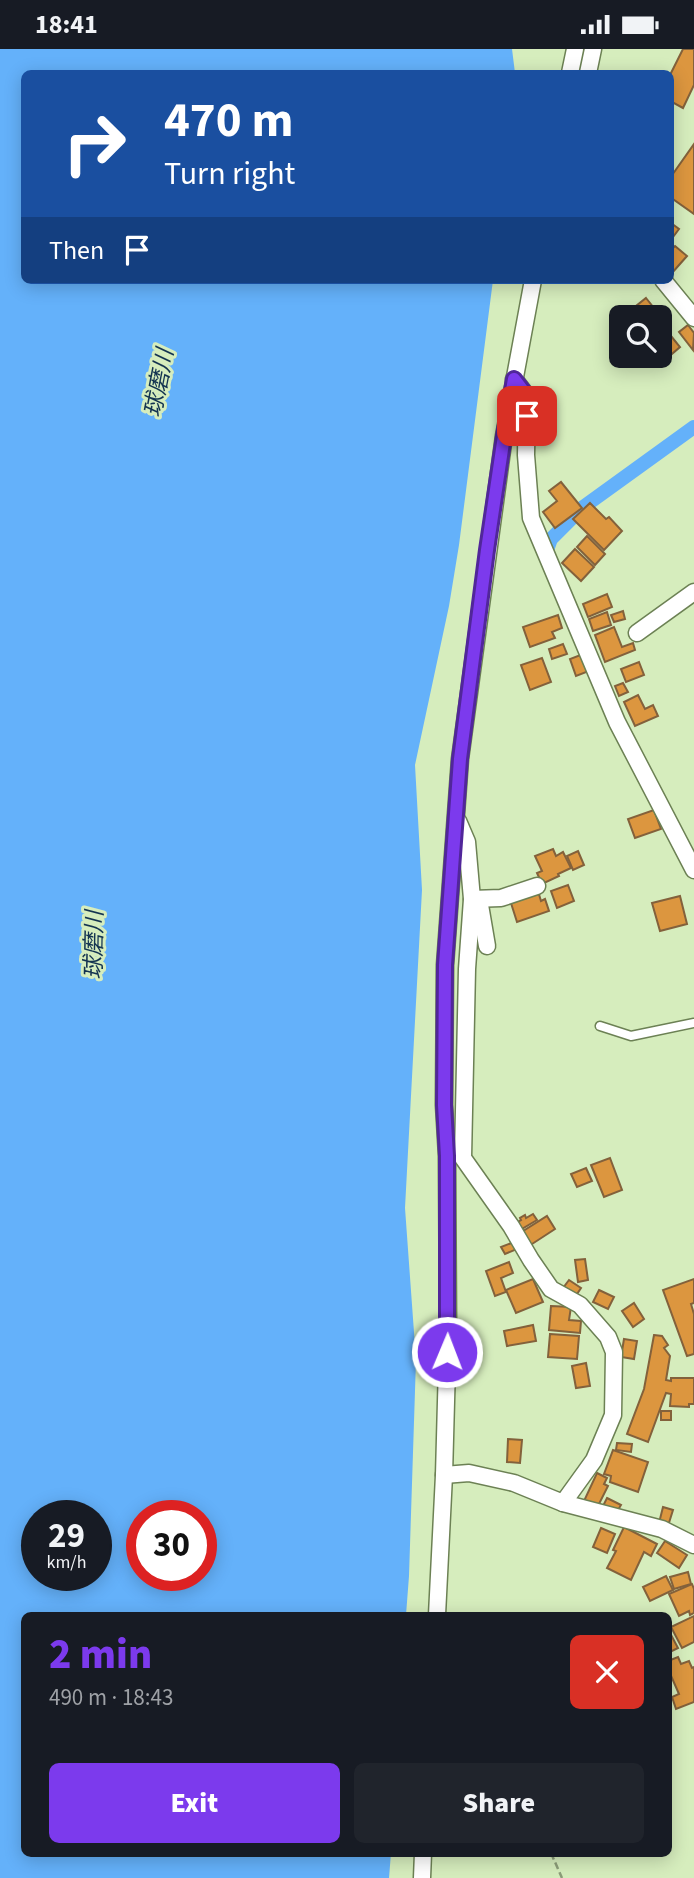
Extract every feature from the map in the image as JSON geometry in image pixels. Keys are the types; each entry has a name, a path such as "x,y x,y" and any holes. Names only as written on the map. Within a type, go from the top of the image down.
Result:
{"street":[{"path":"571,70 575,49"},
{"path":"589,70 593,49"},
{"path":"437,1612 448,1328 444,1105 445,965 460,759 504,436 532,284"},
{"path":"666,284 694,318"},
{"path":"514,379 527,396 526,455 531,518 617,722 694,870"},
{"path":"637,633 694,592"},
{"path":"456,815 467,842 487,946"},
{"path":"476,899 501,898 537,886"},
{"path":"476,899 467,969 463,1159 511,1226 551,1289 585,1310 608,1337 614,1352 613,1415 594,1460 563,1503"},
{"path":"444,1475 469,1473 514,1483 563,1503 662,1529 694,1545"},
{"path":"422,1878 423,1857"}],"lane":[{"path":"600,1026 631,1035 694,1023"}],"path":[{"path":"553,1857 562,1878"}],"water":[{"name":"球磨川","path":"0,49 512,49 515,70 21,70 21,284 492,284 459,545 449,606 415,765 422,890 405,1208 416,1360 406,1612 21,1612 21,1857 391,1857 389,1878 0,1878"}],"building":[{"path":"683,49 694,49 694,85 683,108 674,103 672,70"},
{"path":"694,144 694,214 674,200 674,172"},
{"path":"674,247 687,256 674,271"},
{"path":"646,298 652,305 637,305"},
{"path":"688,325 694,333 693,350 679,332"},
{"path":"672,337 680,347 672,354"},
{"path":"561,482 582,508 555,528 543,512 557,501 549,491"},
{"path":"590,503 622,531 604,550 573,519"},
{"path":"587,536 605,554 595,565 577,547"},
{"path":"575,549 594,567 581,581 562,563"},
{"path":"607,594 612,607 588,617 583,604"},
{"path":"623,611 625,619 614,622 611,615"},
{"path":"607,612 611,625 593,631 589,619"},
{"path":"558,615 562,628 552,632 555,638 530,647 523,627"},
{"path":"614,627 622,647 633,643 635,650 605,662 595,635"},
{"path":"563,644 567,654 552,659 549,649"},
{"path":"583,654 589,671 576,676 570,659"},
{"path":"542,658 551,682 530,690 521,665"},
{"path":"639,662 644,675 626,682 621,669"},
{"path":"623,683 628,692 619,696 615,686"},
{"path":"638,695 645,709 653,705 658,716 635,726 624,702"},
{"path":"654,810 661,829 635,838 628,819"},
{"path":"553,849 556,856 563,852 571,868 542,884 537,873 542,871 535,856"},
{"path":"578,851 584,865 573,870 567,856"},
{"path":"568,885 574,901 557,908 551,891"},
{"path":"538,891 541,901 545,899 549,911 517,922 510,900"},
{"path":"680,896 687,924 660,931 652,903"},
{"path":"610,1158 622,1190 604,1197 591,1165"},
{"path":"586,1168 592,1181 577,1187 571,1174"},
{"path":"533,1214 537,1220 520,1230 516,1223 520,1218"},
{"path":"547,1216 555,1229 529,1246 520,1233"},
{"path":"514,1242 517,1249 505,1254 501,1247"},
{"path":"585,1259 588,1280 578,1282 575,1260"},
{"path":"509,1262 513,1273 501,1278 506,1292 495,1296 486,1271"},
{"path":"533,1279 543,1302 516,1313 506,1290"},
{"path":"694,1279 694,1303 691,1304 694,1314 694,1354 687,1356 663,1290"},
{"path":"569,1280 581,1288 575,1297 563,1288"},
{"path":"599,1290 614,1297 608,1309 593,1302"},
{"path":"634,1303 644,1319 633,1327 622,1311"},
{"path":"551,1306 571,1307 569,1320 581,1321 580,1333 549,1330"},
{"path":"533,1325 536,1341 507,1346 504,1331"},
{"path":"550,1334 579,1336 577,1359 548,1357"},
{"path":"654,1335 662,1336 668,1345 664,1348 670,1356 666,1380 694,1378 694,1404 689,1404 689,1407 670,1406 671,1394 666,1393 648,1442 627,1434 644,1389"},
{"path":"624,1339 637,1341 634,1359 621,1357"},
{"path":"586,1363 590,1386 576,1388 572,1366"},
{"path":"661,1411 671,1411 671,1420 661,1420"},
{"path":"508,1439 522,1440 520,1463 507,1462"},
{"path":"617,1443 632,1444 631,1452 616,1450"},
{"path":"613,1450 648,1462 638,1492 610,1482 611,1476 604,1474"},
{"path":"597,1473 607,1478 604,1484 608,1486 597,1508 584,1501"},
{"path":"607,1498 621,1505 614,1517 601,1510"},
{"path":"663,1507 673,1510 668,1526 659,1523"},
{"path":"624,1527 657,1544 651,1556 644,1552 631,1580 607,1568"},
{"path":"601,1528 615,1534 607,1553 593,1547"},
{"path":"665,1541 687,1555 679,1568 657,1553"},
{"path":"688,1572 691,1584 674,1589 670,1577"},
{"path":"666,1576 673,1590 650,1601 643,1587"},
{"path":"692,1584 694,1613 690,1615 689,1611 679,1616 669,1594"},
{"path":"694,1616 694,1642 682,1648 672,1627"},
{"path":"672,1637 678,1648 672,1651"},
{"path":"678,1657 681,1664 689,1661 692,1668 694,1667 694,1702 676,1709 672,1697 679,1694 672,1678 672,1659"}],"waterway":[{"path":"549,560 546,553 551,539 582,508 694,427"}],"route":[{"path":"447,1352 445,965 460,759 487,550 514,379 527,396 527,416"}]}
